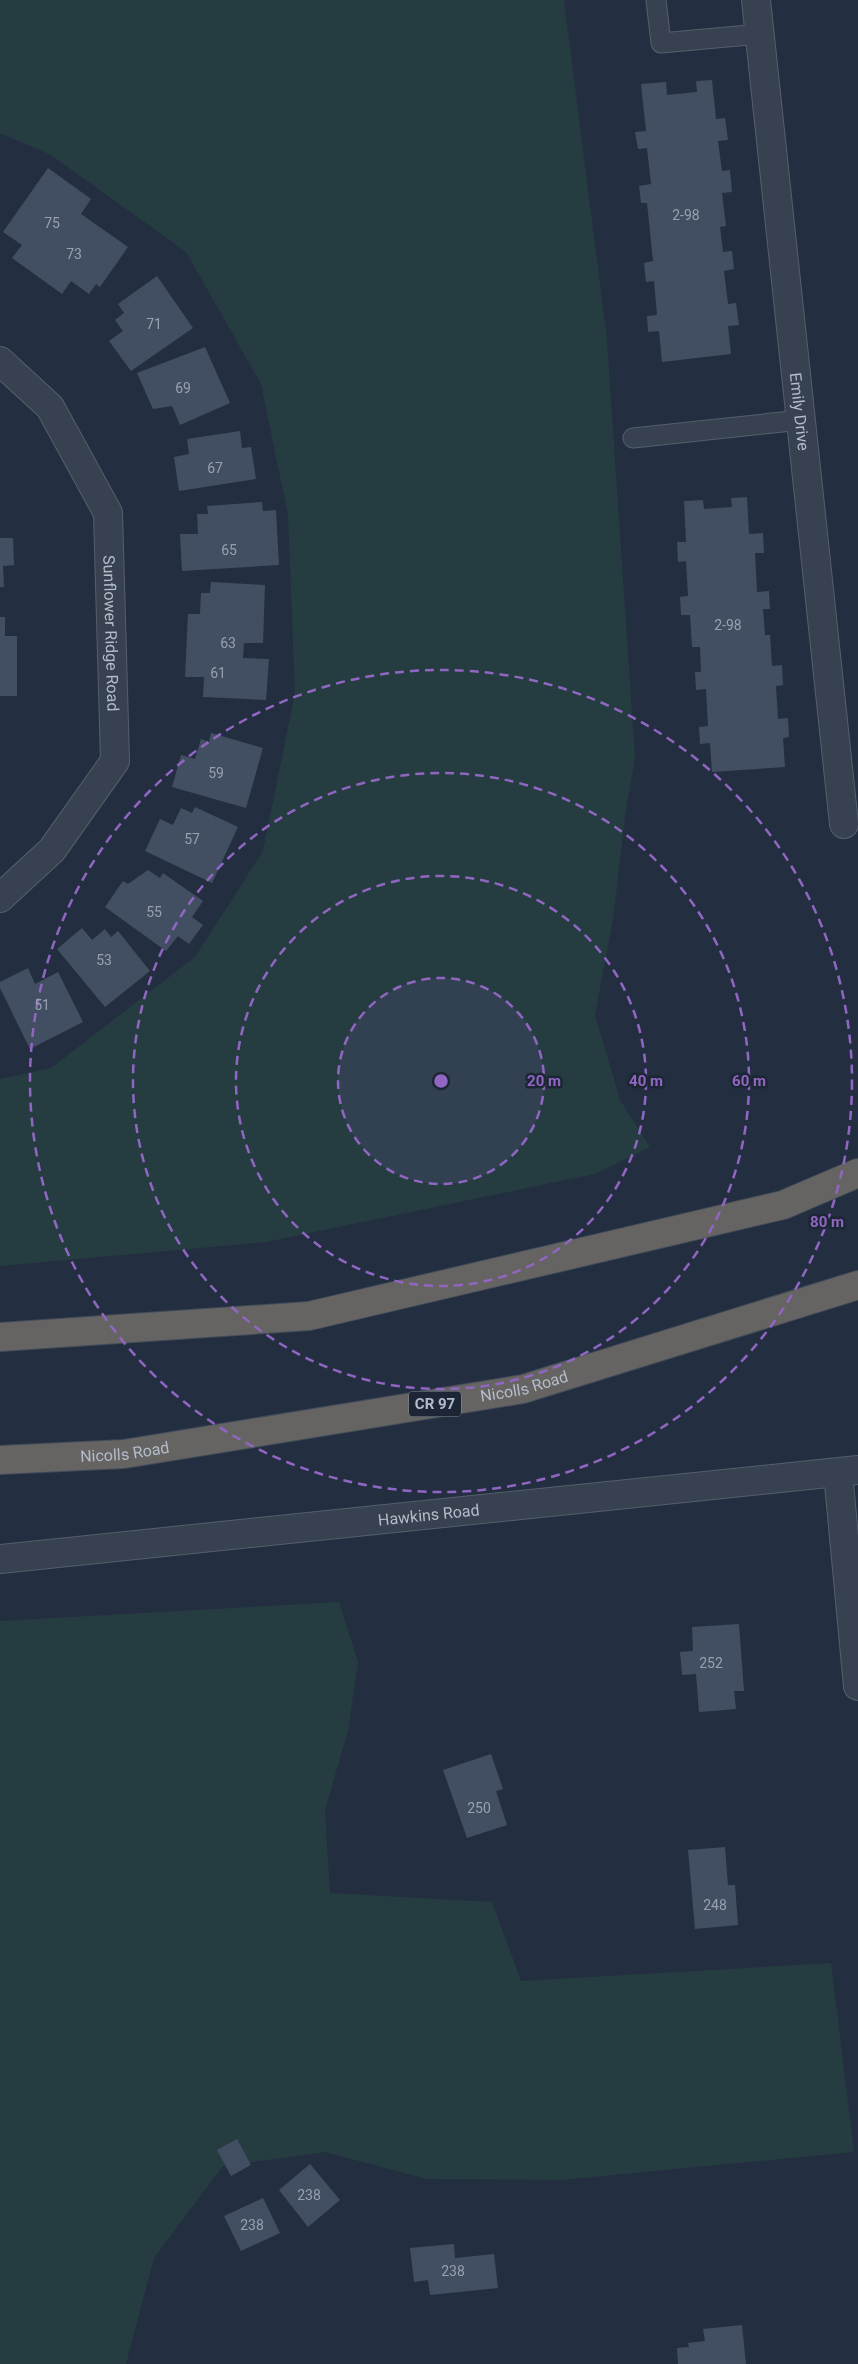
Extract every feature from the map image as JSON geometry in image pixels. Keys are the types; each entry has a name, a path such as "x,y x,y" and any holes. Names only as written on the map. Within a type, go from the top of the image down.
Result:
{"highway":[{"path":"0,1336 309,1316 783,1205 858,1174"},
{"name":"Nicolls Road","path":"0,1460 124,1454 523,1389 858,1285"}],"street":[{"name":"Emily Drive","path":"756,0 844,824"},
{"name":"Sunflower Ridge Road","path":"0,361 50,407 108,513 116,761 52,850 0,898"},
{"name":"Hawkins Road","path":"0,1559 848,1471"},
{"path":"848,1471 858,1686"}],"lane":[{"path":"656,0 661,43 760,34"},
{"path":"633,438 801,420"}],"green space":[{"path":"0,0 564,0 607,340 635,758 625,816 614,913 595,1015 620,1100 650,1147 595,1174 266,1242 0,1266 0,1079 51,1068 195,957 263,851 295,693 288,515 261,384 186,252 51,155 0,133"},
{"path":"339,1602 358,1662 348,1731 325,1810 330,1893 492,1902 521,1981 831,1963 854,2152 561,2180 427,2179 325,2152 223,2166 154,2258 126,2364 0,2364 0,1621"}],"building":[{"path":"712,80 716,119 725,118 728,140 718,141 722,171 730,170 732,192 722,193 726,226 720,227 723,252 732,251 734,269 724,271 728,304 736,303 739,325 728,326 731,354 662,362 659,331 648,332 647,316 657,315 654,281 646,282 644,263 653,261 647,203 641,203 639,186 651,184 647,148 638,149 635,132 646,131 641,84 666,82 667,95 697,92 696,81"},
{"path":"48,168 91,199 81,214 128,247 100,287 96,284 89,294 71,281 62,294 12,258 22,245 3,232"},
{"path":"157,276 193,328 131,371 109,341 123,331 115,320 124,313 118,304"},
{"path":"205,347 230,403 180,425 172,406 153,409 137,373"},
{"path":"240,431 242,448 251,447 256,479 179,491 174,457 189,454 187,439"},
{"path":"747,497 749,534 763,533 764,553 755,553 757,592 769,591 770,609 763,609 765,635 770,635 772,666 782,665 783,685 776,686 778,719 788,718 789,737 783,738 785,767 712,772 710,743 700,744 699,727 708,726 706,689 696,690 695,672 701,672 700,647 692,647 690,615 681,615 680,597 688,596 686,561 678,562 677,542 686,542 684,501 703,500 704,509 732,507 731,498"},
{"path":"262,502 263,511 276,510 279,565 182,571 180,534 198,534 197,514 208,514 207,506"},
{"path":"0,538 13,538 14,565 3,566 4,587 0,587"},
{"path":"211,582 265,585 263,643 244,643 243,658 269,659 266,700 203,697 204,677 185,677 188,614 200,614 201,593 210,593"},
{"path":"0,617 5,617 5,636 17,636 17,696 0,696"},
{"path":"211,733 263,748 246,808 172,787 181,755 195,759 201,739 209,742"},
{"path":"195,807 238,827 212,883 145,851 160,819 173,825 181,808 192,813"},
{"path":"148,870 160,878 163,873 203,901 192,917 203,925 189,944 178,936 166,951 105,907 123,881 128,884"},
{"path":"82,928 92,940 105,929 111,937 118,931 150,971 105,1007 57,949"},
{"path":"28,968 35,984 58,972 83,1022 30,1049 0,988 0,982"},
{"path":"739,1624 744,1691 734,1691 736,1709 699,1712 696,1674 682,1675 680,1652 693,1651 692,1627"},
{"path":"491,1754 503,1789 496,1791 507,1825 467,1838 443,1770"},
{"path":"725,1847 728,1885 735,1885 738,1925 695,1929 688,1850"},
{"path":"237,2139 251,2165 231,2176 217,2150"},
{"path":"310,2164 340,2200 308,2227 279,2190"},
{"path":"263,2198 280,2233 241,2251 224,2216"},
{"path":"454,2244 455,2258 494,2254 498,2288 430,2295 428,2280 414,2282 410,2248"},
{"path":"742,2325 746,2364 678,2364 677,2348 689,2347 688,2343 705,2341 703,2329"}]}
